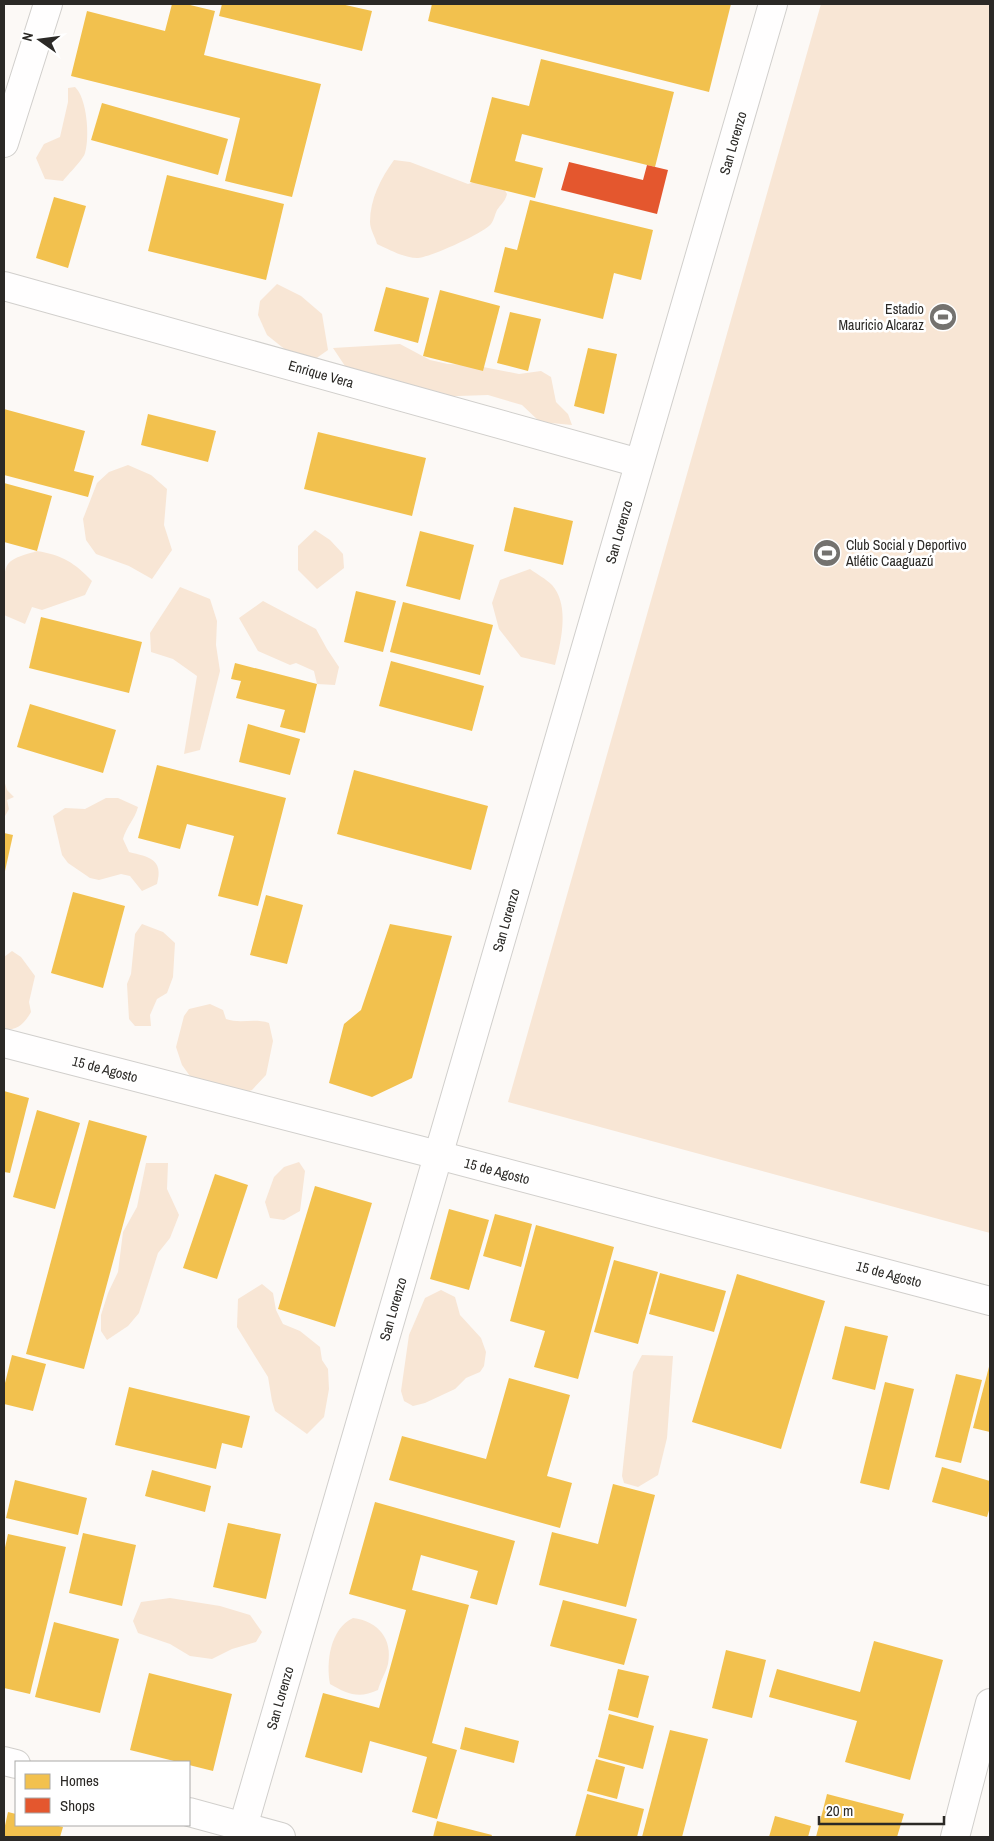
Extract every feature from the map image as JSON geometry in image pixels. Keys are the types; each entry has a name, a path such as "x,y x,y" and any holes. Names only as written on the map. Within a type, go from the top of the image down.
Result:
{"street":[{"path":"4,143 48,4"},
{"name":"San Lorenzo","path":"241,1832 773,4"},
{"name":"Enrique Vera","path":"4,286 639,462"},
{"name":"15 de Agosto","path":"4,1042 990,1301"},
{"path":"955,1837 990,1703"},
{"path":"190,1812 241,1832 281,1837"}],"shaded area":[{"name":"Club Social y Deportivo Atlétic Caaguazú","path":"821,4 990,4 990,1233 508,1102"},
{"path":"75,87 85,108 87,137 85,153 63,181 45,179 36,158 44,144 60,137 68,102 68,88"},
{"path":"394,160 410,162 468,184 478,181 504,189 507,194 491,224 468,239 423,257 412,258 402,255 377,244 370,222 370,213 377,189"},
{"path":"277,284 301,296 322,314 328,350 308,364 287,351 267,335 258,315 260,301"},
{"path":"400,344 430,360 448,364 473,365 519,374 541,371 551,377 556,402 568,414 572,425 540,422 522,405 488,395 429,397 353,378 333,348"},
{"path":"128,465 151,475 167,489 164,525 172,550 152,579 129,566 96,554 86,540 83,519 97,483 109,472"},
{"path":"315,530 330,540 343,554 344,568 317,589 298,570 298,546"},
{"path":"37,551 68,561 80,569 92,581 85,595 42,610 32,607 25,624 4,615 4,574 8,564 13,559"},
{"path":"530,569 552,585 558,593 561,603 560,646 555,665 521,657 499,629 492,603 500,580"},
{"path":"180,587 210,599 217,621 216,645 220,671 200,750 184,754 197,676 173,659 151,652 150,633"},
{"path":"263,601 316,629 339,667 335,685 317,684 314,671 296,663 290,665 258,651 239,618"},
{"path":"4,780 7,790 14,797 7,800 9,809 5,816"},
{"path":"106,798 118,798 138,807 123,839 129,852 153,860 158,869 157,884 142,891 130,876 121,874 99,880 90,878 68,863 62,855 53,816 65,808 85,809"},
{"path":"142,924 163,932 175,943 173,977 167,993 157,999 150,1015 151,1026 135,1026 129,1019 127,984 131,974 135,934"},
{"path":"12,951 21,957 35,976 29,1002 31,1012 20,1026 4,1030 4,957"},
{"path":"210,1004 223,1010 226,1019 269,1023 273,1041 266,1075 252,1090 235,1096 195,1083 182,1065 176,1047 184,1016 189,1009"},
{"path":"299,1162 305,1171 300,1211 284,1220 270,1218 265,1202 274,1177 284,1167"},
{"path":"146,1163 168,1163 167,1189 179,1215 170,1238 158,1253 139,1313 128,1326 107,1340 101,1331 101,1315 108,1293 118,1272 123,1232 137,1207"},
{"path":"262,1284 273,1293 276,1310 283,1324 300,1331 320,1347 322,1360 328,1369 329,1389 324,1417 307,1434 275,1411 268,1377 237,1327 238,1299"},
{"path":"441,1290 455,1297 460,1315 481,1338 486,1352 484,1366 480,1372 466,1378 455,1389 425,1403 413,1406 404,1401 401,1391 409,1335 425,1298"},
{"path":"642,1355 673,1356 667,1438 658,1475 638,1487 624,1483 622,1476 633,1372"},
{"path":"170,1598 220,1606 250,1615 262,1632 256,1642 232,1649 212,1659 190,1656 170,1644 138,1633 133,1621 141,1602"},
{"path":"353,1618 370,1623 382,1633 386,1639 389,1655 386,1671 378,1690 359,1695 348,1693 330,1684 329,1675 331,1647 339,1630"}],"building: Homes":[{"path":"172,4 186,4 215,11 204,55 321,84 292,197 225,181 240,118 71,76 87,11 165,31"},
{"path":"222,4 341,4 372,11 362,51 219,16"},
{"path":"432,4 731,4 709,92 428,21"},
{"path":"541,59 674,92 655,167 522,134 515,161 543,168 535,198 470,182 492,97 529,106"},
{"path":"102,103 228,139 218,175 91,140"},
{"path":"167,175 284,204 266,280 148,251"},
{"path":"54,197 86,206 68,268 36,258"},
{"path":"530,200 653,230 641,280 614,273 603,319 494,292 505,247 517,250"},
{"path":"386,287 429,298 418,343 374,331"},
{"path":"440,290 500,306 483,371 423,356"},
{"path":"510,312 541,319 528,371 497,363"},
{"path":"588,348 617,354 604,414 574,406"},
{"path":"4,409 85,431 74,471 94,476 88,497 4,475"},
{"path":"148,414 216,431 208,462 141,445"},
{"path":"318,432 426,458 412,516 304,489"},
{"path":"4,483 52,496 37,551 4,542"},
{"path":"514,507 573,521 563,565 504,551"},
{"path":"420,531 474,545 460,600 406,586"},
{"path":"356,591 396,601 383,652 344,642"},
{"path":"403,602 493,625 480,675 390,652"},
{"path":"41,617 142,642 129,693 29,668"},
{"path":"391,661 484,686 472,731 379,706"},
{"path":"235,663 317,684 305,733 280,727 285,710 236,698 241,681 231,679"},
{"path":"30,704 116,730 103,773 17,747"},
{"path":"248,724 300,739 290,775 239,762"},
{"path":"157,765 286,798 258,906 218,896 234,836 187,824 180,849 138,838"},
{"path":"354,770 488,806 471,870 337,834"},
{"path":"4,833 13,835 5,871 4,871"},
{"path":"73,892 125,906 103,988 51,973"},
{"path":"266,895 303,905 287,964 250,955"},
{"path":"390,924 452,936 412,1078 372,1097 329,1083 344,1024 361,1010"},
{"path":"4,1091 29,1098 10,1173 4,1172"},
{"path":"37,1110 80,1123 55,1209 13,1197"},
{"path":"89,1120 147,1136 84,1369 26,1354"},
{"path":"215,1174 248,1185 217,1279 183,1268"},
{"path":"315,1186 372,1203 335,1327 278,1309"},
{"path":"449,1209 489,1220 469,1290 430,1279"},
{"path":"495,1214 532,1224 521,1267 483,1256"},
{"path":"536,1225 614,1247 578,1379 534,1367 545,1331 510,1321"},
{"path":"614,1260 658,1272 638,1344 594,1332"},
{"path":"660,1273 726,1291 714,1332 649,1314"},
{"path":"737,1274 825,1301 781,1449 692,1422"},
{"path":"845,1326 888,1336 875,1390 832,1379"},
{"path":"12,1355 46,1364 33,1411 4,1404 4,1387"},
{"path":"990,1363 990,1432 973,1428"},
{"path":"956,1374 982,1380 961,1463 935,1457"},
{"path":"509,1378 570,1395 547,1476 572,1483 560,1528 389,1480 402,1436 486,1459"},
{"path":"885,1382 914,1389 889,1490 860,1483"},
{"path":"129,1387 250,1416 242,1448 222,1443 216,1469 115,1445"},
{"path":"942,1467 990,1481 990,1507 987,1517 932,1502"},
{"path":"152,1470 211,1486 205,1512 145,1496"},
{"path":"15,1480 87,1498 78,1535 6,1518"},
{"path":"613,1484 655,1495 626,1607 539,1585 552,1532 598,1544"},
{"path":"375,1502 515,1541 497,1605 470,1598 478,1571 421,1555 412,1590 469,1605 432,1743 457,1750 437,1819 412,1812 427,1757 370,1741 362,1773 305,1757 323,1693 379,1708 406,1610 349,1594"},
{"path":"228,1523 281,1534 266,1599 213,1587"},
{"path":"83,1533 136,1545 122,1606 69,1593"},
{"path":"8,1534 66,1547 30,1694 4,1688 4,1552"},
{"path":"563,1600 637,1619 624,1665 550,1646"},
{"path":"54,1622 119,1639 100,1713 35,1697"},
{"path":"874,1641 943,1660 910,1780 845,1762 857,1721 769,1697 777,1669 860,1692"},
{"path":"726,1650 766,1660 752,1718 712,1708"},
{"path":"618,1669 649,1676 638,1718 608,1710"},
{"path":"149,1673 232,1694 213,1771 190,1765 190,1761 174,1761 130,1750"},
{"path":"609,1714 654,1726 643,1769 598,1757"},
{"path":"465,1727 519,1741 514,1763 460,1749"},
{"path":"670,1730 708,1739 682,1837 642,1837"},
{"path":"596,1759 625,1767 617,1799 587,1791"},
{"path":"587,1794 644,1809 637,1837 575,1837"},
{"path":"827,1794 904,1814 897,1837 816,1837"},
{"path":"8,1812 15,1814 15,1826 63,1827 60,1837 4,1837"},
{"path":"775,1816 811,1826 808,1837 769,1837"},
{"path":"437,1821 492,1835 491,1837 433,1837"}],"building: Shops":[{"path":"569,162 643,180 647,165 668,170 657,214 561,190"}],"place":[{"name":"Estadio Mauricio Alcaraz","path":"943,317"},
{"name":"Club Social y Deportivo Atlétic Caaguazú","path":"827,553"}]}
